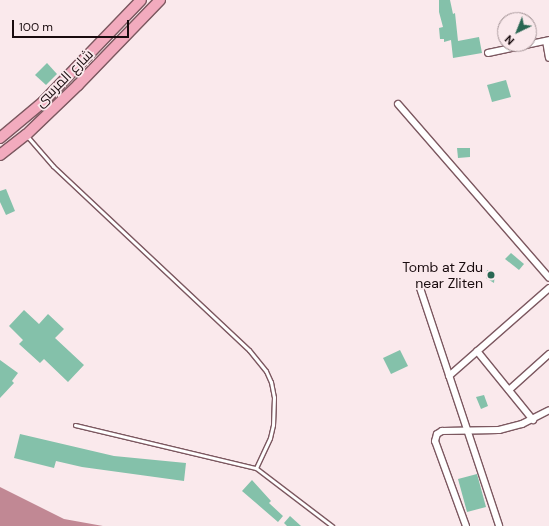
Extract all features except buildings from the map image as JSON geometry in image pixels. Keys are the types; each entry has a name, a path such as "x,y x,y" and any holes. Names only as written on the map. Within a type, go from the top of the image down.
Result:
{"main road":[{"name":"شارع المرسى","path":"0,138 43,102 141,0"},
{"name":"شارع المرسى","path":"1,152 26,135 83,80 160,0"}],"street":[{"path":"488,52 547,41 549,58"},
{"path":"398,104 549,278"},
{"path":"419,285 499,526"},
{"path":"449,376 549,288"},
{"path":"477,351 533,420"},
{"path":"508,390 549,354"},
{"path":"466,526 435,439 437,434 442,431 468,432 499,430 533,420 549,410"}],"lane":[{"path":"26,135 53,166 249,350 266,371 271,382 274,397 273,425 270,438 256,468"},
{"path":"74,425 256,468 332,526"}],"shaded area":[{"path":"0,487 64,519 103,526 0,526"}],"place":[{"name":"Tomb at Zdu near Zliten","path":"491,275"}]}
